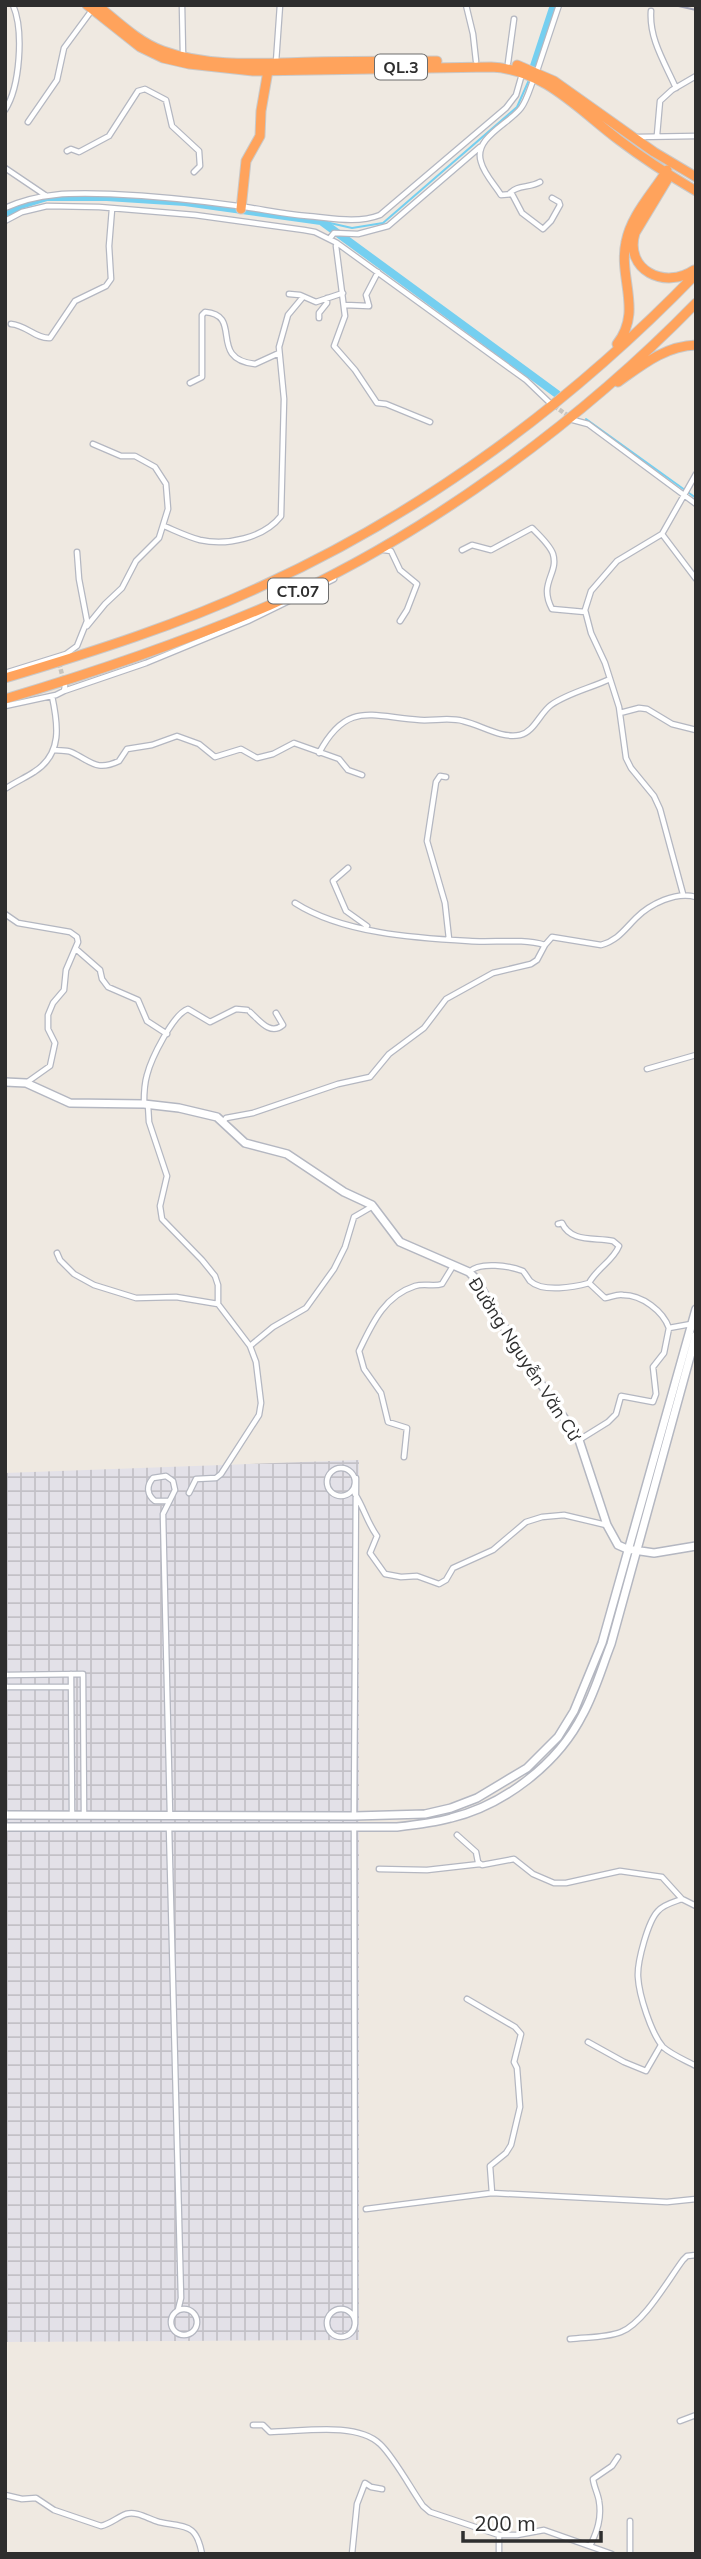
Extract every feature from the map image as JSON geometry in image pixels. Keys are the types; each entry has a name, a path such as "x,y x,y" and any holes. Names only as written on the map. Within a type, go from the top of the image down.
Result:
{"highway":[{"name":"QL.3","path":"92,7 143,41 165,52 219,62 271,66"},
{"name":"QL.3","path":"92,7 140,47 163,58 223,69 476,61 508,63 554,80 632,138 696,177"},
{"name":"QL.3","path":"433,64 498,67 536,74 617,139 696,193"},
{"path":"240,214 243,172 260,136 261,111 271,66"},
{"path":"617,139 626,150 652,170 655,176 656,192 635,233 634,256 642,269 660,278 678,278 696,269"},
{"path":"522,429 611,350 623,335 630,310 624,255 626,239 634,221 673,165"},
{"path":"656,192 671,185 696,193"},
{"name":"CT.07","path":"5,675 93,652 172,624 275,580 379,525 468,470 522,429 660,312 696,274"},
{"name":"CT.07","path":"5,699 179,643 272,604 389,542 479,486 561,424 696,303"},
{"path":"561,424 652,358 681,346 696,345"}],"street":[{"path":"5,110 18,71 18,24 13,5"},
{"path":"182,5 183,56"},
{"path":"271,66 279,5"},
{"path":"466,5 476,61"},
{"path":"5,208 45,195 133,195 240,214 332,236 358,234 388,226 521,109 559,5"},
{"path":"28,122 57,80 64,48 92,7"},
{"path":"651,11 653,39 676,88"},
{"path":"508,63 514,19"},
{"path":"5,221 22,212 47,206 289,214 353,221 369,219 380,215 506,108 516,95 523,72"},
{"path":"657,135 660,101 696,76"},
{"path":"67,151 71,149 79,152 109,136 138,91 145,89 166,100 172,127 200,151 200,166 194,172"},
{"path":"632,138 657,135 696,136"},
{"path":"483,144 481,165 501,195 533,187 540,182"},
{"path":"5,168 45,195"},
{"path":"510,193 523,214 544,229 560,205 552,198"},
{"path":"11,324 22,326 43,338 50,338 75,301 109,284 112,276 109,246 112,208"},
{"path":"332,236 337,243 526,380 550,403"},
{"path":"337,243 345,316 335,343 336,349 355,370 377,403 430,422"},
{"path":"345,305 369,306 366,295 378,272"},
{"path":"289,294 311,301 343,293"},
{"path":"164,526 188,536 214,542 264,532 281,516 284,399 279,353 288,315 303,297"},
{"path":"319,318 318,313 326,304 327,298"},
{"path":"190,383 202,377 202,315 205,312 215,314 225,323 229,353 233,357 255,364 279,353"},
{"path":"573,420 588,424 696,504"},
{"path":"5,675 58,659 75,649 87,626 122,588 136,561 155,544 164,526 168,509 167,493 160,472 139,458 121,456 93,444"},
{"path":"683,894 660,809 654,796 626,758 620,713 605,663 590,633 586,603 591,591 617,561 662,534 696,474"},
{"path":"462,550 472,545 491,550 532,527 553,556 554,567 547,587 550,606 552,609 586,612"},
{"path":"662,534 696,579"},
{"path":"5,706 52,696 65,688 146,663 267,613 384,550 391,551 400,570 417,584 400,621"},
{"path":"78,552 79,579 87,626"},
{"path":"319,753 333,732 347,720 365,713 418,720 456,719 498,733 521,735 549,706 610,680"},
{"path":"5,789 40,767 54,750 58,725 52,696"},
{"path":"620,713 639,708 647,709 672,724 696,730"},
{"path":"54,750 71,752 85,762 102,766 117,763 127,749 152,745 177,736 198,744 215,757 241,750 257,758 273,754 294,743 339,759 348,771 362,775"},
{"path":"446,776 440,776 436,782 427,841 445,903 449,939"},
{"path":"348,869 333,881 338,896 349,915 373,929"},
{"path":"223,1122 226,1118 253,1114 338,1084 370,1077 395,1049 424,1028 446,999 492,973 531,964 537,960 545,945 556,936 601,945 621,935 642,913 666,899 683,894 696,897"},
{"path":"295,903 324,918 406,936 545,945"},
{"path":"5,914 18,923 74,934 78,942 66,970 64,990 53,1003 48,1015 48,1029 55,1044 50,1066 26,1083"},
{"path":"76,949 100,970 108,987 138,1000 146,1021 167,1034"},
{"path":"218,1304 215,1276 162,1219 160,1206 167,1176 149,1122 146,1104 147,1074 177,1015 185,1010 193,1010 210,1022 236,1009 248,1011 265,1026 273,1029 283,1025 276,1013"},
{"path":"647,1069 696,1055"},
{"name":"Đường Nguyễn Văn Cừ","path":"5,1082 26,1083 70,1103 146,1104 217,1117 244,1143 287,1154 344,1192 373,1206 400,1242 469,1272 579,1440 607,1525 618,1545 631,1550"},
{"path":"250,1346 273,1327 306,1308 334,1269 345,1247 354,1217 373,1206"},
{"path":"469,1272 477,1266 501,1267 520,1270 531,1282 543,1286 574,1287 590,1283 619,1246 609,1240 573,1236 565,1230 562,1223 558,1224"},
{"path":"57,1253 74,1274 94,1285 136,1298 176,1297 218,1304 250,1346 256,1362 261,1403 259,1415 221,1474 216,1478 196,1479 189,1493"},
{"path":"404,1457 407,1428 388,1422 381,1393 364,1368 359,1351 379,1311 397,1295 416,1286 442,1284 453,1266"},
{"path":"579,1440 616,1414 621,1396 653,1402 656,1394 654,1365 664,1353 669,1328 649,1303 626,1295 605,1298 590,1283"},
{"path":"5,1827 397,1827 453,1818 481,1808 507,1794 528,1778 565,1742 583,1716 611,1644 631,1550 696,1309"},
{"path":"669,1328 691,1324"},
{"path":"5,1815 415,1815 451,1808 477,1798 527,1768 558,1737 578,1703 602,1643 696,1335"},
{"path":"355,1501 334,1494 328,1487 330,1474 342,1467 351,1471 356,1479 355,2324 348,2335 339,2337 331,2333 327,2320 332,2312 352,2303 355,2297"},
{"path":"163,1514 149,1495 148,1486 153,1478 161,1475 170,1478 174,1485 174,1494 168,1500 163,1514 170,1815"},
{"path":"343,1496 354,1488 356,1479"},
{"path":"355,1494 363,1506 366,1520 377,1536 370,1550 371,1557 385,1574 417,1576 439,1584 446,1580 453,1568 493,1550 526,1522 564,1515 607,1525"},
{"path":"156,1501 168,1500"},
{"path":"631,1550 654,1553 696,1546"},
{"path":"71,1674 72,1815"},
{"path":"5,1675 83,1674 84,1815"},
{"path":"5,1687 71,1686"},
{"path":"527,1768 528,1778"},
{"path":"169,1827 181,2298 178,2310 172,2316 171,2326 176,2333 185,2336 193,2332 197,2325 196,2317 187,2309 181,2298"},
{"path":"457,1835 476,1852 480,1864"},
{"path":"379,1869 428,1870 488,1865 514,1859 533,1874 554,1883 566,1883 620,1871 662,1877 682,1899 696,1906"},
{"path":"682,1899 666,1904 653,1917 638,1971 641,1997 662,2045 696,2066"},
{"path":"467,1999 516,2027 521,2034 514,2062 517,2067 520,2107 509,2150 490,2166 492,2193"},
{"path":"588,2042 646,2071 662,2045"},
{"path":"366,2209 492,2193 667,2202 696,2199"},
{"path":"570,2339 613,2334 627,2329 652,2303 683,2260 687,2256 696,2255"},
{"path":"178,2310 187,2309"},
{"path":"340,2309 352,2315 355,2324"},
{"path":"680,2421 696,2416"},
{"path":"253,2425 263,2425 273,2432 288,2429 352,2431 382,2446 428,2511 499,2535 544,2530 612,2554"},
{"path":"590,2546 598,2529 600,2513 593,2479 612,2466 618,2457"},
{"path":"352,2554 357,2504 365,2483 382,2489"},
{"path":"5,2495 22,2499 36,2498 54,2510 101,2526 129,2513 158,2522 178,2524 194,2532 202,2554"},
{"path":"630,2521 628,2531 631,2554"},
{"path":"499,2535 499,2554"}],"shaded area":[{"path":"359,1460 359,2340 5,2342 5,1473"}],"waterway":[{"path":"534,66 554,5"},
{"path":"321,221 352,228 383,223 517,107 529,80"},
{"path":"5,214 21,205 47,197 107,197 185,202 321,221 557,394"},
{"path":"586,419 696,498"}],"tunnel":[{"path":"554,406 570,417"},
{"path":"59,663 64,682"}],"railway":[{"path":"674,5 696,10"}]}
